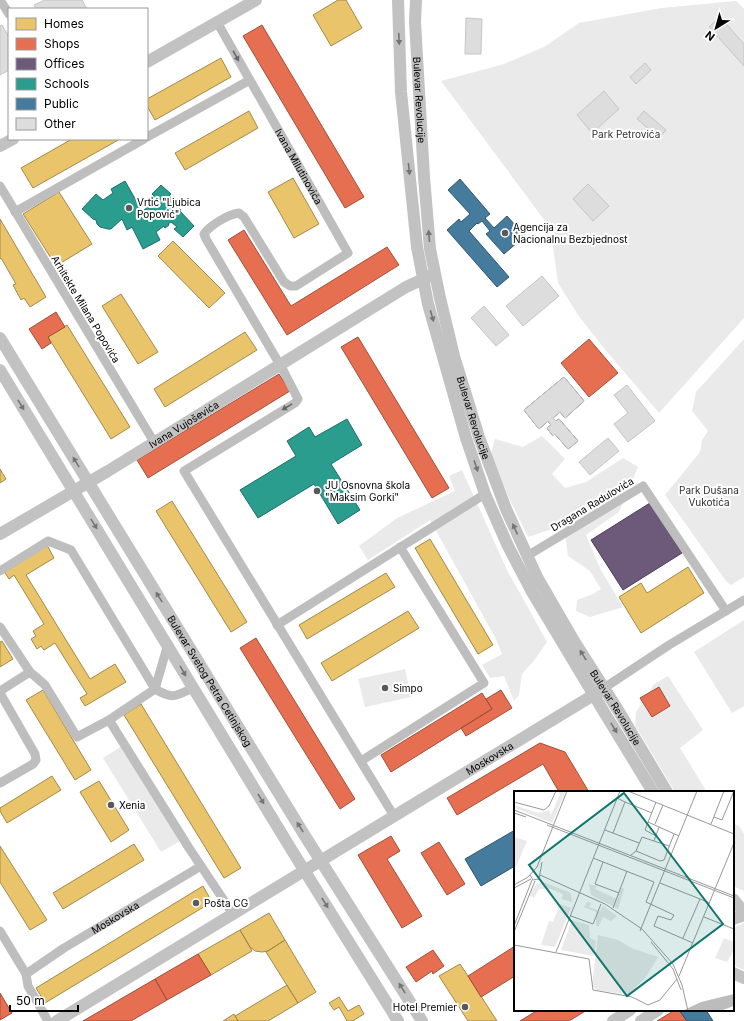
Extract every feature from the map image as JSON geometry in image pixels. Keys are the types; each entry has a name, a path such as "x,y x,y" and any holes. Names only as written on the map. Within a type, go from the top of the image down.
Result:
{"main road":[{"path":"148,61 256,0"},
{"name":"Bulevar Revolucije","path":"398,0 402,92 417,247 422,279 462,424 485,494 508,546 532,592 652,791"},
{"name":"Bulevar Revolucije","path":"416,0 415,22 424,177 429,238 434,275 454,356 477,432 503,502 527,556 547,595 666,791"},
{"path":"0,146 11,140"},
{"name":"Ivana Vujoševića","path":"0,534 88,483 406,287 434,275"},
{"name":"Bulevar Svetog Petra Cetinjskog","path":"0,338 88,483 422,1021"},
{"name":"Bulevar Svetog Petra Cetinjskog","path":"0,370 168,644 193,688 398,1021"},
{"name":"Moskovska","path":"57,1021 604,688"},
{"path":"734,900 744,913 734,918"},
{"path":"613,1021 628,1011"},
{"path":"641,1021 656,1011"}],"street":[{"path":"0,0 8,12"},
{"name":"Ivana Milutinovića","path":"217,22 348,253 296,286 290,286 284,282 244,217 239,213 233,214 207,229 204,234 206,239 280,365"},
{"path":"148,137 250,80"},
{"path":"15,212 142,140"},
{"name":"Arhitekte Milana Popovića","path":"0,186 154,442"},
{"path":"280,365 298,397 297,401 184,470 394,816"},
{"name":"Dragana Radulovića","path":"527,556 643,486 726,611"},
{"path":"277,625 485,494"},
{"path":"0,571 48,541 71,550 155,689 166,696 177,696 193,688"},
{"path":"361,761 484,684 400,548"},
{"name":"Moskovska","path":"604,688 670,645 744,600"},
{"path":"0,627 30,672 45,684 77,737 109,720 155,689"},
{"name":"Bulevar Svetog Petra Cetinjskog","path":"155,689 168,644"},
{"path":"0,783 33,764 36,760 35,754 0,692 30,672"},
{"path":"109,720 233,914"},
{"name":"Moskovska","path":"26,974 64,948 201,866"},
{"path":"0,931 26,974 28,986 48,1021"}],"green space":[{"name":"Park Petrovića","path":"736,1 744,9 744,318 659,413 578,315 558,283 551,233 548,225 441,81 504,64 544,47 579,23 661,8"},
{"name":"Park Dušana Vukotića","path":"744,339 744,577 731,585 726,581 665,495 700,452 702,440 708,431 692,411 696,392"},
{"path":"542,436 565,459 552,474 565,488 586,482 623,458 638,467 619,512 586,535 601,570 623,607 590,617 576,611 577,600 593,594 601,589 590,571 568,556 564,525 528,537 508,496 491,454 495,439 523,447"},
{"path":"462,470 507,570 547,642 533,662 522,674 519,695 514,701 504,676 490,678 482,665 502,654 496,639 430,520 368,560 359,546 397,518 455,491 449,476"},
{"path":"744,620 744,706 732,713 694,652"},
{"name":"Simpo","path":"405,669 411,697 365,707 358,679"},
{"path":"668,676 703,730 680,748 706,791 674,791 635,725 636,712 654,684"},
{"path":"122,746 180,841 161,852 103,758"},
{"path":"734,824 739,826 744,834 744,891 734,886"},
{"path":"744,923 744,970 734,964 734,928"}],"building: Homes":[{"path":"338,0 346,0 362,28 331,46 313,15"},
{"path":"221,58 231,77 155,120 148,108 148,98"},
{"path":"249,111 258,128 185,170 175,153"},
{"path":"70,140 118,140 33,188 21,168"},
{"path":"293,178 319,224 294,238 268,192"},
{"path":"59,192 92,244 56,266 23,214"},
{"path":"0,219 46,297 30,307 24,298 21,300 13,285 16,284 1,258 0,259"},
{"path":"173,241 225,293 209,308 158,256"},
{"path":"121,294 158,352 138,364 102,306"},
{"path":"67,325 130,427 111,439 48,337"},
{"path":"245,332 257,350 165,407 154,389"},
{"path":"0,469 6,479 0,483"},
{"path":"172,501 247,622 231,632 156,511"},
{"path":"430,539 493,645 478,654 415,548"},
{"path":"47,545 54,558 26,575 90,679 115,664 126,682 85,706 80,698 87,694 55,643 44,650 41,646 37,649 31,639 36,636 33,631 44,624 14,575 9,579 4,571"},
{"path":"688,567 704,593 641,633 619,597 641,583 647,593"},
{"path":"386,573 395,587 307,639 299,625"},
{"path":"408,611 419,628 332,681 321,663"},
{"path":"2,641 13,659 0,667 0,642"},
{"path":"43,690 91,770 75,780 26,700"},
{"path":"141,704 241,868 224,878 124,715"},
{"path":"52,776 61,790 7,823 0,811 0,808"},
{"path":"99,781 129,830 111,842 80,792"},
{"path":"134,844 144,860 63,909 53,893"},
{"path":"0,846 47,920 30,930 0,882"},
{"path":"203,886 212,902 45,1003 36,988"},
{"path":"269,913 285,940 268,951 255,951 250,947 240,930"},
{"path":"240,930 252,951 211,975 198,954"},
{"path":"285,940 316,992 298,1003 266,952"},
{"path":"460,964 497,1021 468,1021 439,976"},
{"path":"287,985 298,1003 268,1021 238,1021 235,1016"},
{"path":"339,997 348,1011 359,1005 364,1014 354,1021 347,1021 339,1007 334,1010 329,1003"},
{"path":"234,1014 238,1021 223,1021"}],"building: Shops":[{"path":"262,25 364,197 345,208 243,36"},
{"path":"244,230 291,306 387,247 399,265 287,335 228,240"},
{"path":"56,312 65,327 48,337 51,343 42,349 29,329"},
{"path":"358,337 449,488 432,498 341,347"},
{"path":"589,339 618,373 589,397 561,363"},
{"path":"279,374 290,391 148,478 137,460"},
{"path":"256,638 355,799 340,809 240,648"},
{"path":"659,687 670,706 652,717 640,698"},
{"path":"501,690 512,708 466,736 461,728 492,709 486,699"},
{"path":"482,693 492,709 391,772 381,755"},
{"path":"540,743 565,752 588,791 558,791 543,764 457,815 447,798"},
{"path":"391,836 400,851 387,859 422,916 402,928 358,855"},
{"path":"439,842 465,884 447,895 421,853"},
{"path":"514,947 514,977 481,997 468,976"},
{"path":"433,950 444,966 433,974 432,971 416,982 406,967"},
{"path":"198,954 211,975 167,1000 155,979"},
{"path":"155,979 167,1000 131,1021 83,1021"},
{"path":"0,993 12,1013 0,1020"},
{"path":"536,1011 585,1011 569,1021 520,1021"},
{"path":"673,1011 680,1011 687,1021 657,1021"}],"building: Offices":[{"path":"564,377 584,401 565,418 560,412 553,418 556,421 559,419 578,441 568,449 555,434 553,436 547,428 551,425 548,421 539,429 524,410"},
{"path":"650,503 682,553 623,590 591,540"}],"building: Schools":[{"path":"125,181 142,211 147,208 145,205 151,202 149,199 154,196 152,194 161,185 171,194 169,196 175,201 174,203 194,226 183,237 174,229 177,227 171,222 165,228 164,226 156,232 160,240 143,249 132,227 127,230 122,219 111,229 100,227 96,220 82,209 96,194 103,200 113,193 111,189"},
{"path":"347,419 362,445 331,464 360,510 338,524 314,484 258,518 240,490 296,456 287,441 309,427 315,437"}],"building: Public":[{"name":"Agencija za Nacionalnu Bezbjednost","path":"460,179 490,214 485,218 494,228 507,216 525,236 504,254 486,234 490,231 482,221 478,224 477,223 469,231 509,277 497,287 447,230 459,219 461,222 470,214 448,190"},
{"path":"514,831 514,867 481,886 465,859"},
{"path":"680,1011 707,1011 713,1021 687,1021"}],"building: Other":[{"path":"45,0 82,0 86,8 36,8 34,5"},
{"path":"720,17 744,44 744,66 709,27"},
{"path":"466,18 482,19 481,54 465,54"},
{"path":"2,25 8,35 8,71 0,75 0,26"},
{"path":"645,63 651,70 636,84 630,77"},
{"path":"604,91 619,109 592,133 577,115"},
{"path":"644,111 666,130 659,138 637,119"},
{"path":"588,184 609,206 593,221 573,199"},
{"path":"542,276 559,296 523,326 506,306"},
{"path":"484,306 509,335 496,346 471,318"},
{"path":"564,377 584,401 565,418 560,412 553,418 556,421 559,419 578,441 568,449 555,434 553,436 547,428 551,425 548,421 539,429 524,410"},
{"path":"627,385 655,421 628,442 614,424 628,413 614,395"},
{"path":"608,438 619,451 590,475 579,462"}],"place":[{"name":"Vrtić \"Ljubica Popović\"","path":"129,208"},
{"name":"Agencija za Nacionalnu Bezbjednost","path":"505,233"},
{"name":"JU Osnovna škola \"Maksim Gorki\"","path":"317,491"},
{"name":"Simpo","path":"385,688"},
{"name":"Xenia","path":"111,805"},
{"name":"Pošta CG","path":"196,903"},
{"name":"Hotel Premier","path":"465,1007"}]}
